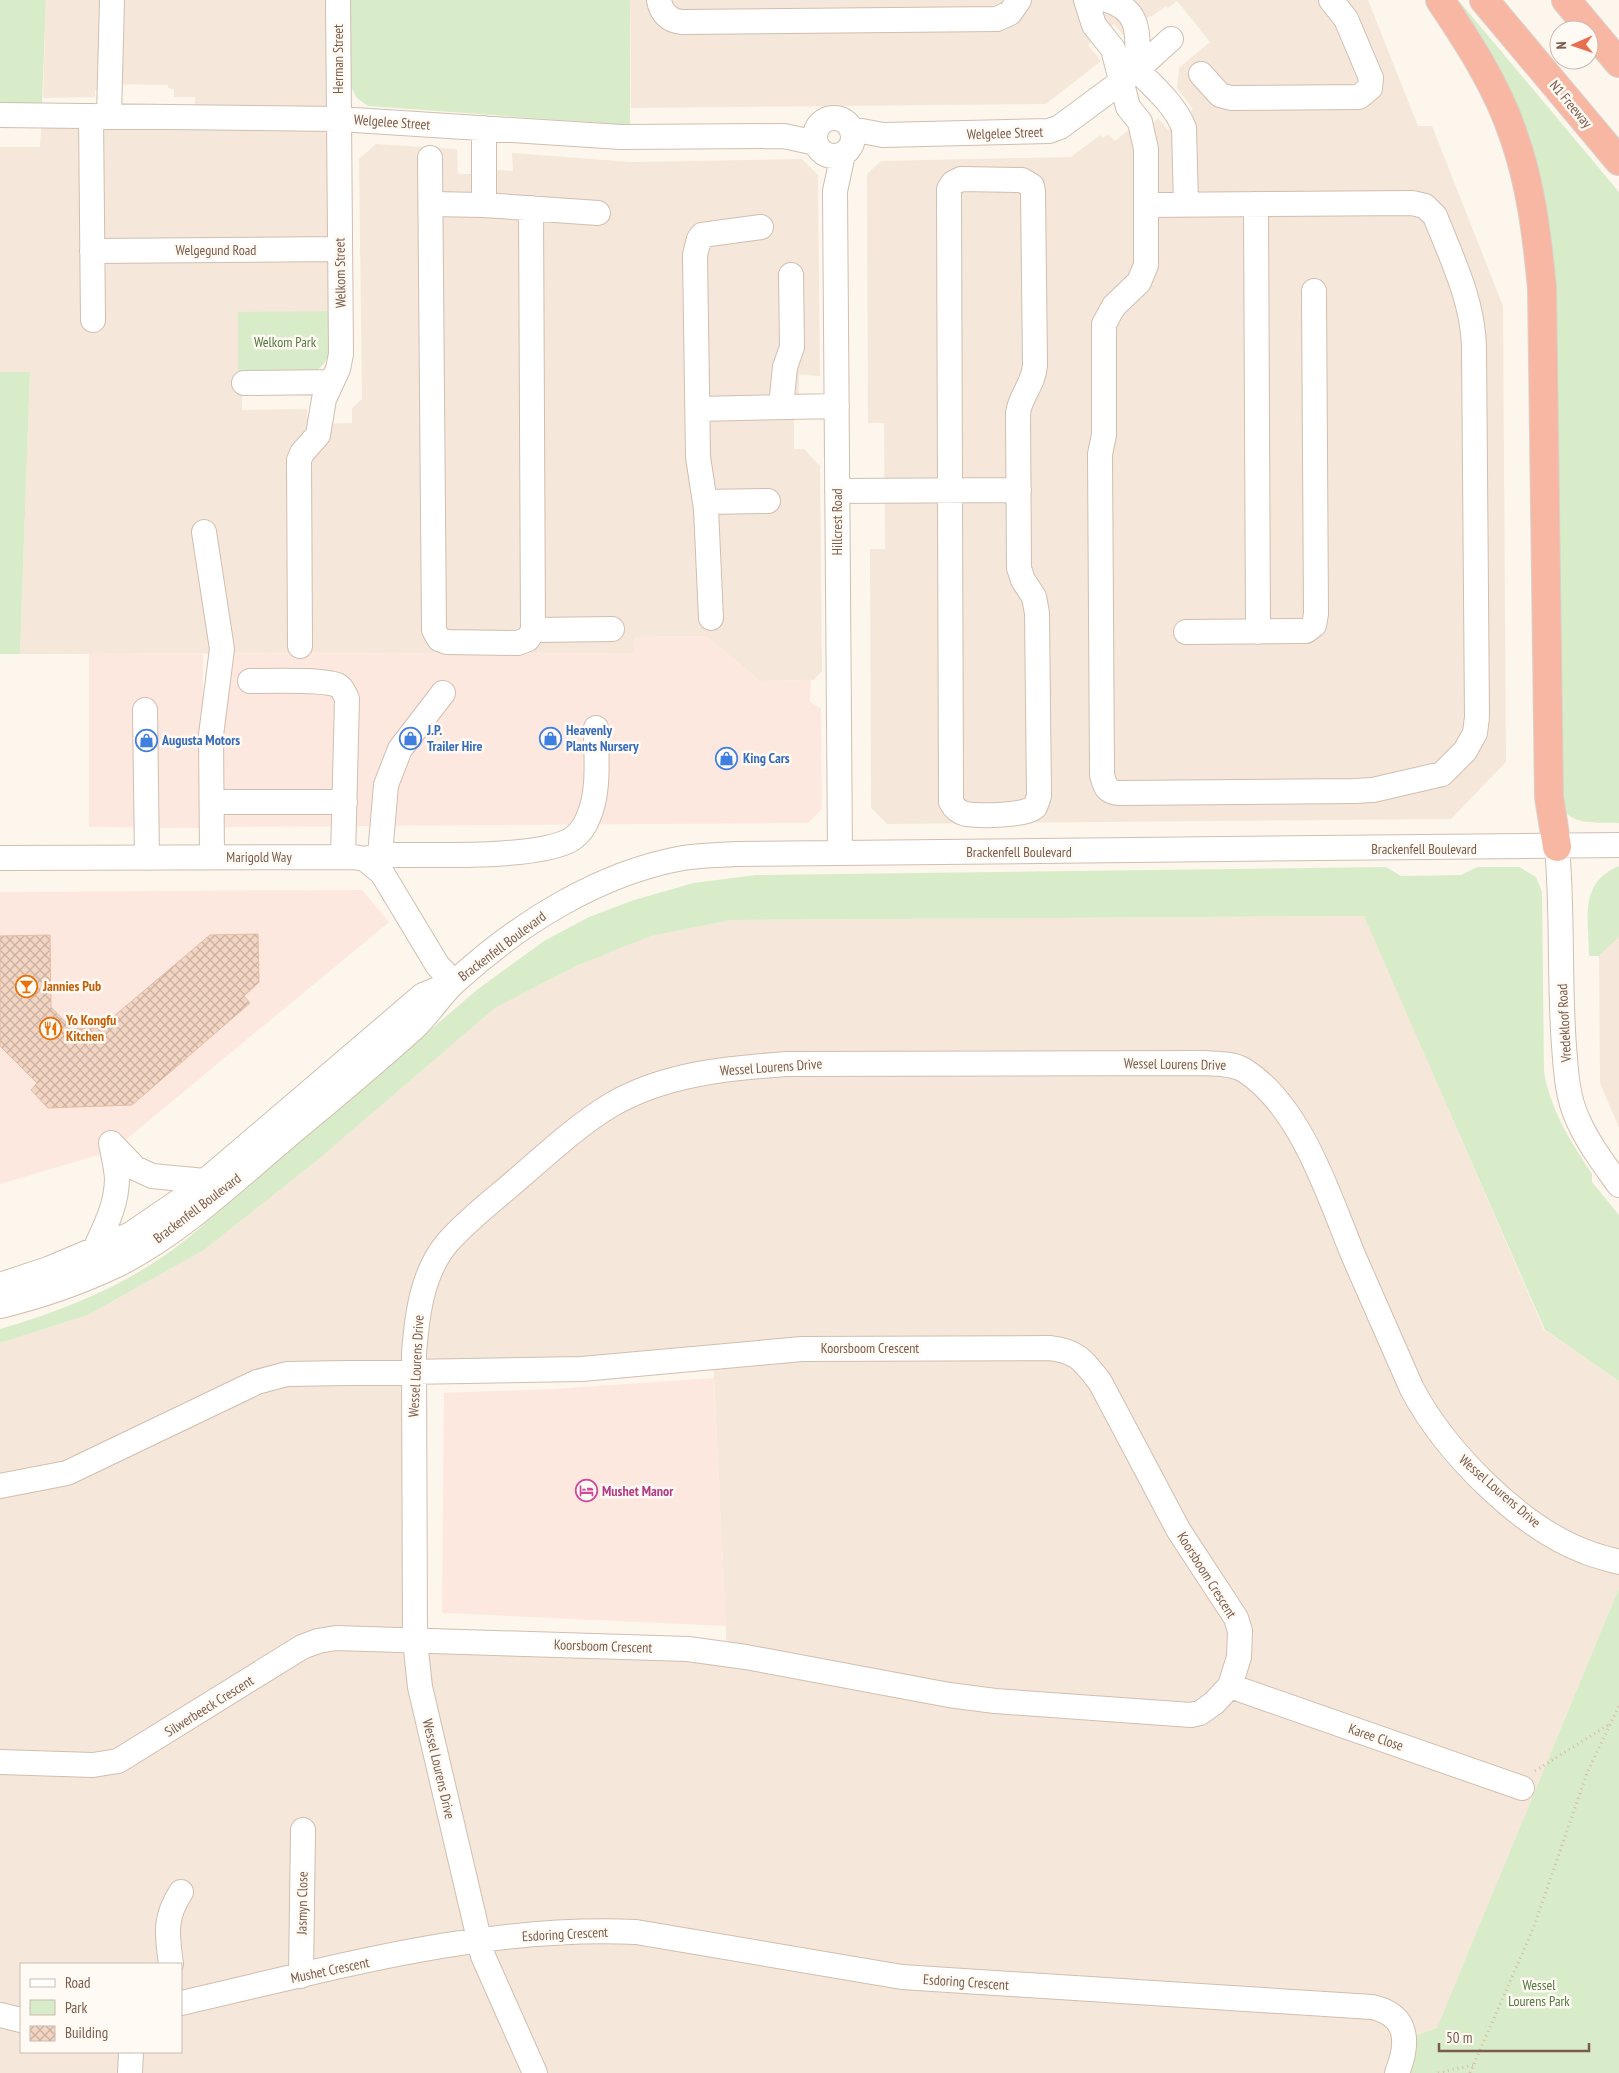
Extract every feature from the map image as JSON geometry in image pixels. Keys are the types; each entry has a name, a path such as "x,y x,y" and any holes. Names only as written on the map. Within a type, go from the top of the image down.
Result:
{"highway":[{"path":"1440,0 1463,34 1494,89 1513,133 1526,178 1535,224 1542,288 1549,797 1557,848"},
{"name":"N1 Freeway","path":"1484,0 1619,161"},
{"path":"1566,0 1619,64"}],"street":[{"path":"93,320 92,251 100,116 112,0"},
{"name":"Herman Street","path":"338,0 339,119"},
{"path":"658,0 660,8 668,17 682,22 996,19 1010,13 1019,0"},
{"path":"1086,0 1094,25 1113,49 1129,76 1160,93 1184,128 1186,204"},
{"path":"1107,0 1120,4 1137,28 1129,76 1128,107 1140,122 1144,135 1146,204 1144,271 1138,282 1110,311 1103,332 1104,435 1100,454 1102,775 1106,788 1111,792 1119,793 1355,791 1432,778 1442,774 1465,751 1475,732 1477,717 1474,337 1467,297 1435,216 1426,206 1412,203 1146,204"},
{"path":"1201,74 1220,95 1230,98 1362,96 1370,88 1371,78 1346,19 1331,0"},
{"name":"Welgelee Street","path":"0,115 339,119 621,137 784,136 834,141 883,135 1050,131 1060,126 1129,76 1171,39"},
{"name":"Welkom Street","path":"300,646 298,466 302,453 316,439 321,424 324,399 341,354 339,119"},
{"path":"484,128 484,205"},
{"name":"Hillcrest Road","path":"834,141 840,853"},
{"path":"430,158 434,630 438,639 447,642 518,643 528,639 533,630 531,208"},
{"path":"961,179 1022,180 1032,186 1035,365 1033,380 1019,404 1018,413 1019,568 1023,580 1034,596 1036,603 1039,796 1035,808 1023,814 966,814 954,807 951,802 949,490 949,189 952,183 961,179"},
{"path":"431,204 484,205 598,213"},
{"path":"1256,204 1258,632"},
{"path":"711,618 705,502 698,457 695,254 698,238 702,235 712,232 761,228"},
{"name":"Welgegund Road","path":"92,251 340,249"},
{"path":"781,407 785,367 792,347 791,275"},
{"path":"1186,632 1306,631 1314,625 1316,620 1314,290"},
{"path":"244,383 332,382"},
{"path":"698,409 837,406"},
{"path":"837,492 1019,490"},
{"path":"705,502 768,501"},
{"path":"204,532 222,649 211,735 212,857"},
{"path":"533,630 612,629"},
{"path":"250,681 326,683 340,687 344,692 347,699 345,802 363,857 382,873 438,966 454,982"},
{"path":"363,857 386,785 400,749 443,693"},
{"path":"145,710 146,858"},
{"name":"Marigold Way","path":"0,858 363,857 517,852 571,840 581,831 589,817 595,790 596,728"},
{"path":"226,802 345,802"},
{"name":"Brackenfell Boulevard","path":"0,1306 73,1285 122,1262 154,1242 202,1208 414,1028 433,1010 454,982 527,924 554,907 599,886 645,868 684,858 728,854 1557,848 1619,845"},
{"name":"Vredekloof Road","path":"1557,848 1560,882 1562,1023 1567,1082 1578,1120 1599,1158 1619,1184"},
{"name":"Brackenfell Boulevard","path":"0,1285 94,1251 131,1234 205,1181 423,995 454,982"},
{"name":"Wessel Lourens Drive","path":"535,2073 482,1956 420,1687 415,1641 413,1372 419,1308 432,1270 447,1243 463,1226 584,1124 612,1104 655,1086 697,1074 735,1067 787,1064 1204,1063 1234,1066 1251,1076 1270,1094 1309,1151 1412,1389 1426,1414 1463,1461 1529,1519 1553,1536 1585,1552 1619,1562"},
{"path":"94,1251 108,1222 114,1203 117,1177 111,1143 135,1168 152,1176 205,1181"},
{"name":"Koorsboom Crescent","path":"413,1372 582,1369 810,1349 1049,1348 1074,1353 1084,1361 1100,1382 1179,1531 1236,1618 1241,1643 1230,1686 1214,1703 1200,1713 1180,1715 949,1696 746,1657 688,1649 415,1641"},
{"path":"0,1486 67,1473 266,1379 298,1374 413,1372"},
{"name":"Silwerbeeck Crescent","path":"0,1762 94,1765 118,1761 302,1647 318,1641 336,1638 415,1641"},
{"name":"Karee Close","path":"1230,1686 1517,1786"},
{"name":"Jasmyn Close","path":"301,1976 303,1830"},
{"path":"171,1963 168,1921 171,1907 181,1892"},
{"name":"Esdoring Crescent","path":"479,1940 592,1931 636,1932 902,1977 1372,2007 1391,2015 1403,2030 1405,2049 1397,2073"},
{"name":"Mushet Crescent","path":"182,2003 453,1942 479,1940"},
{"path":"0,2015 20,2020"},
{"path":"130,2073 131,2053"}],"path":[{"path":"1470,2073 1549,1888 1571,1815 1587,1773 1619,1706"},
{"path":"1517,1786 1611,1724"},
{"path":"1438,2073 1474,2065"}],"shaded area":[{"path":"46,0 339,0 342,311 239,371 242,371 242,410 307,409 307,416 315,424 352,423 352,408 362,399 359,159 376,144 457,149 458,174 472,174 472,181 496,180 497,170 513,171 512,153 631,162 802,159 818,175 820,376 799,375 799,405 794,405 794,449 804,449 820,466 822,671 814,680 760,681 706,636 634,637 634,653 20,654 30,373 0,372 0,147 40,147 42,116 195,118 195,97 174,97 174,89 168,88 168,85 101,84 101,90 95,90 95,97 43,98"},
{"path":"630,0 1368,0 1418,126 1432,126 1503,306 1506,762 1451,819 887,824 871,808 870,549 885,549 884,423 868,423 867,174 881,161 1071,157 1100,135 1103,138 1108,134 1115,141 1147,115 1153,123 1158,118 1168,130 1193,109 1177,88 1179,68 1210,42 1177,1 1168,8 1166,6 1150,16 1124,36 1114,24 1088,45 1101,61 1046,104 631,108"},
{"path":"706,636 760,681 811,680 810,702 821,708 822,809 808,823 217,827 216,738 229,654 634,653 634,637"},
{"name":"Augusta Motors","path":"89,654 203,654 202,828 89,827"},
{"path":"362,890 389,922 112,1151 0,1184 0,892"},
{"path":"1365,916 1544,1330 1619,1381 1619,1588 1437,2029 1406,2039 1398,2073 0,2073 0,1343 88,1315 204,1250 314,1163 495,1008 574,967 651,936 732,920","holes":["713,1356 727,1655 417,1642 414,1371"]},
{"path":"1619,937 1619,1128 1600,1083 1599,956"},
{"path":"714,1378 726,1626 442,1613 444,1393 554,1389"}],"green space":[{"path":"0,0 46,0 42,104 0,103"},
{"path":"345,0 630,0 630,125 368,106 357,98 349,83"},
{"path":"1459,1 1619,192 1619,823 1582,821 1575,819 1563,810 1548,250 1452,5"},
{"name":"Welkom Park","path":"332,311 332,344 330,352 327,359 316,371 242,374 242,371 238,371 238,312"},
{"path":"0,372 30,372 20,654 0,654"},
{"path":"1619,866 1619,937 1599,956 1589,956 1588,916 1591,892 1606,873"},
{"path":"1386,867 1401,876 1461,875 1477,867 1519,867 1536,877 1542,892 1544,1072 1547,1086 1563,1126 1592,1174 1592,1182 1619,1215 1619,1381 1545,1330 1364,916 732,920 651,936 574,967 495,1008 314,1163 204,1250 88,1315 0,1343 0,1329 51,1313 99,1293 167,1254 478,989 544,941 589,917 634,900 694,883 756,875"},
{"name":"Wessel Lourens Park","path":"1619,1588 1619,2073 1407,2073 1415,2036 1437,2028"}],"building":[{"path":"258,934 259,982 244,996 250,1003 132,1105 48,1108 31,1090 37,1083 0,1046 0,936 50,935 51,1007 72,1029 100,1028 210,935"}],"place":[{"name":"J.P. Trailer Hire","path":"411,738"},
{"name":"Heavenly Plants Nursery","path":"550,738"},
{"name":"Augusta Motors","path":"146,740"},
{"name":"King Cars","path":"727,758"},
{"name":"Jannies Pub","path":"27,986"},
{"name":"Yo Kongfu Kitchen","path":"50,1028"},
{"name":"Mushet Manor","path":"586,1491"}]}
